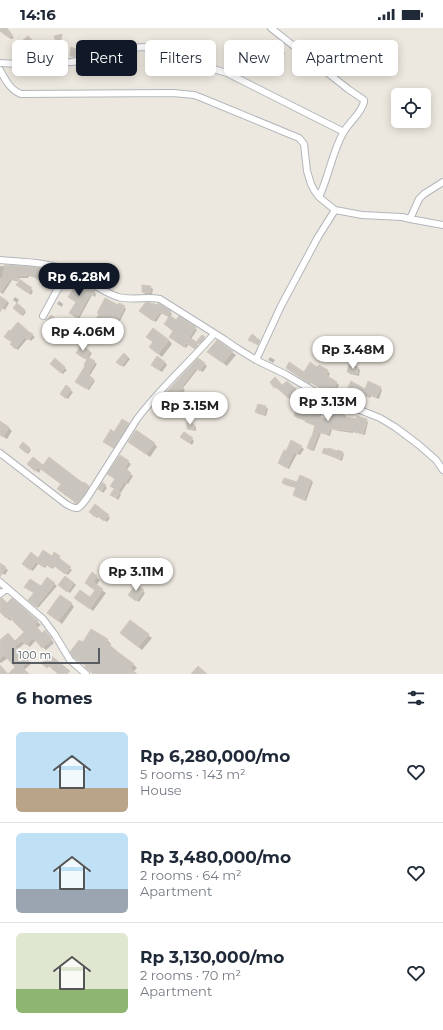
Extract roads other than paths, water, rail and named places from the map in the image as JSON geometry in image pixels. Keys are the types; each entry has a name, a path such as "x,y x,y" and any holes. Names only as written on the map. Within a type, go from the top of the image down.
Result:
{"street":[{"path":"271,28 364,100 361,110 344,132 336,150 320,197"},
{"path":"0,63 18,64 72,62 99,58 132,48 144,47 164,58 203,66 227,73 344,132"},
{"path":"0,70 11,88 21,94 173,93 194,95 299,138 304,144 308,177 314,190 335,210 352,213 402,217 443,225"},
{"path":"410,219 419,199 443,182"},
{"path":"256,360 281,306 318,237 335,210"},
{"path":"0,260 44,264 59,267 118,297 133,299 160,299 256,360 317,393 380,418 395,427 436,460 443,470"},
{"path":"43,316 56,292 70,272"},
{"path":"0,453 66,504 76,509 79,508 87,498 136,419 157,393 214,334"},
{"path":"0,582 6,589 43,619 55,635 70,660 86,674"},
{"path":"0,594 6,589"}]}
